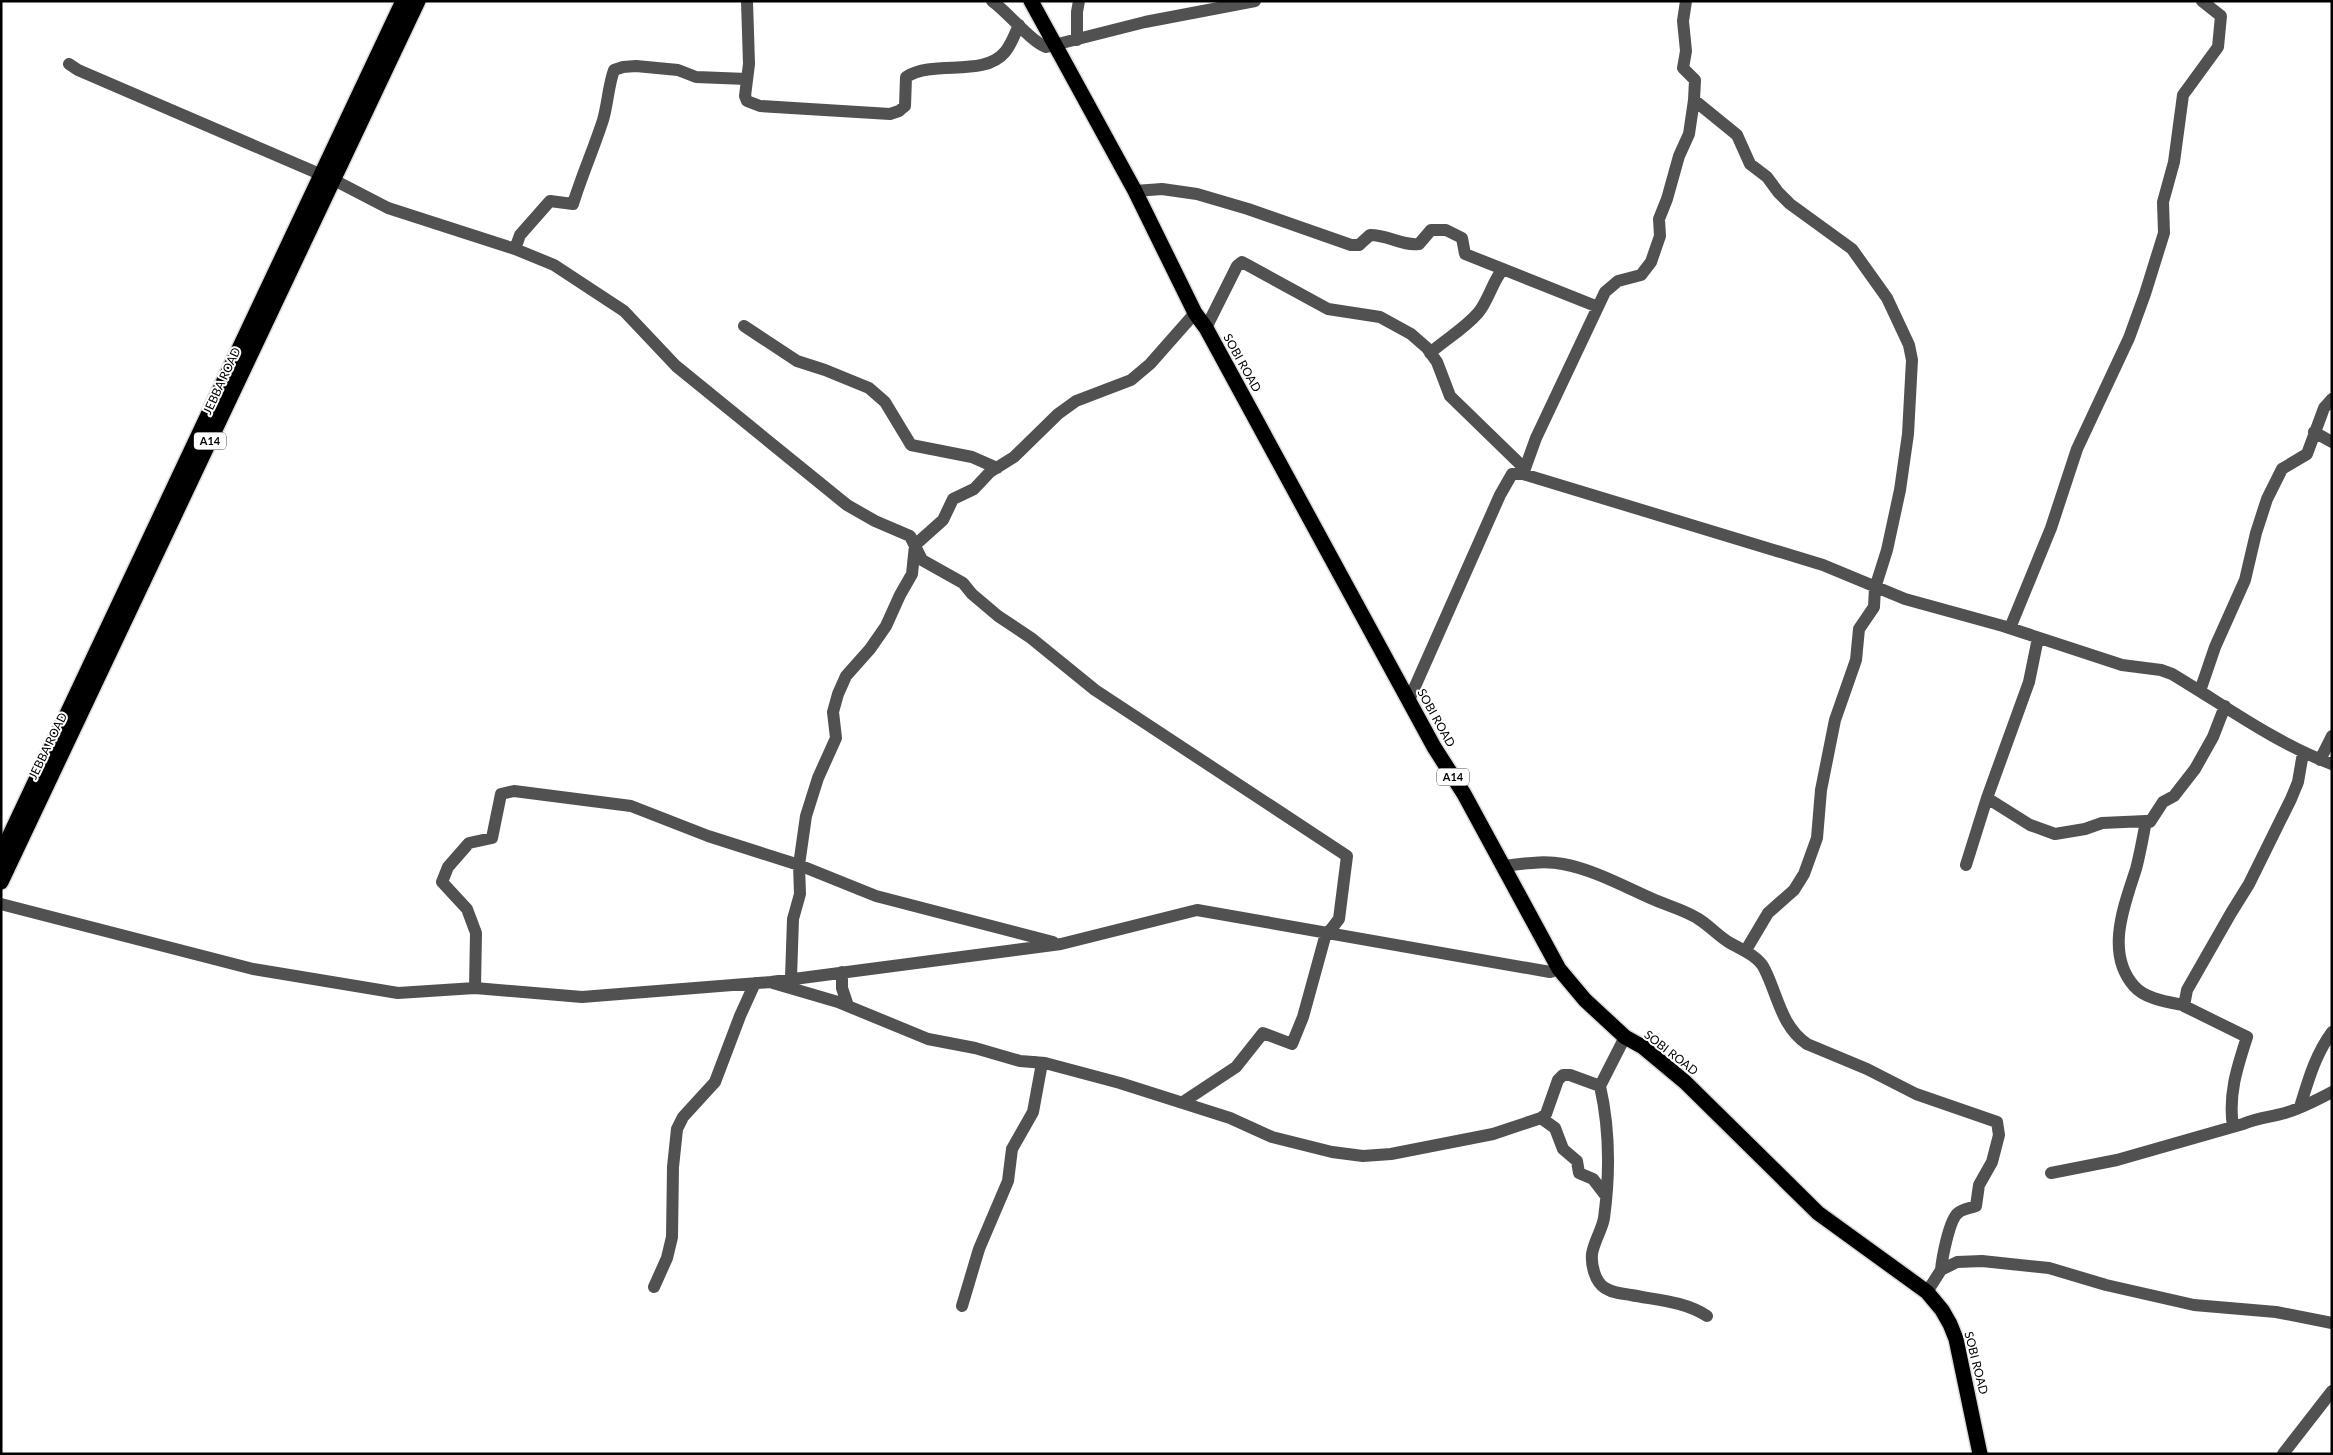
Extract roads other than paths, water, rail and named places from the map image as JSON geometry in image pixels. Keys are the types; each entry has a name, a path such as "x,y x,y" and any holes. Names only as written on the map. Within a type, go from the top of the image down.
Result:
{"highway":[{"name":"A14","path":"1,854 328,177 403,1"},
{"name":"JEBBA ROAD","path":"1,882 328,177 418,1"},
{"name":"SOBI ROAD","path":"1031,1 1136,191 1196,313 1206,328 1434,747 1464,794 1559,969 1602,1018 1625,1037 1643,1047 1685,1082 1818,1213 1840,1231 1927,1292 1942,1310 1956,1339 1980,1454"}],"street":[{"path":"747,1 749,64 747,101 760,106 890,114 899,111 905,106 906,77 917,70 976,66 991,62 1004,53 1019,25"},
{"path":"992,1 1040,45 1055,46 1145,22 1255,1"},
{"path":"1078,40 1077,12 1079,1"},
{"path":"1524,471 1536,438 1598,307 1610,286 1618,281 1640,274 1651,262 1660,236 1659,219 1667,199 1679,156 1689,134 1694,100 1695,80 1683,68 1686,51 1683,21 1686,1"},
{"path":"2010,628 2051,528 2077,449 2129,338 2164,233 2163,202 2174,162 2183,95 2218,48 2221,16 2202,1"},
{"path":"69,64 78,70 328,177 388,208 516,249 554,265 624,311 676,366 847,505 875,521 910,536 922,560 963,583 972,594 998,616 1031,638 1096,690 1347,856 1339,919 1325,937 1303,1017 1292,1044 1263,1033 1236,1066 1182,1102"},
{"path":"516,249 520,235 550,201 574,204 585,167 594,148 606,103 608,87 614,70 636,66 678,70 696,77 747,79"},
{"path":"1694,100 1737,135 1750,164 1767,177 1790,204 1852,249 1887,298 1909,345 1912,376 1905,463 1887,550 1875,588 1874,607 1859,629 1856,660 1835,720 1821,790 1817,838 1804,874 1794,890 1768,913 1746,950"},
{"path":"1136,191 1162,189 1197,194 1248,209 1351,245 1359,245 1370,235 1383,235 1410,245 1419,244 1431,230 1446,230 1462,238 1465,254 1598,307"},
{"path":"1206,328 1237,266 1242,262 1328,309 1386,320 1411,334 1438,362 1450,396 1524,471 1823,565 1905,599 2010,628 2122,665 2167,672 2303,752 2326,762 2332,736"},
{"path":"1430,352 1452,334 1463,328 1479,312 1498,275 1504,269"},
{"path":"791,978 793,919 800,894 799,865 806,816 818,778 836,738 832,712 846,676 870,649 886,626 912,574 915,545 943,520 953,499 974,489 997,468 1014,457 1058,414 1076,401 1131,380 1150,364 1196,313"},
{"path":"744,326 797,361 869,388 885,402 911,446 972,457 997,468"},
{"path":"2200,691 2218,639 2245,580 2256,533 2267,499 2282,469 2307,454 2324,408 2332,400"},
{"path":"2314,432 2332,442"},
{"path":"1409,700 1500,495 1512,474 1524,471"},
{"path":"1966,865 1987,798 2029,682 2038,638"},
{"path":"1987,798 2030,825 2055,834 2085,829 2102,823 2150,822 2163,802 2174,796 2195,769 2213,737 2226,706"},
{"path":"2184,1005 2187,990 2249,884 2291,799 2298,782 2303,752"},
{"path":"475,988 476,933 466,909 442,882 448,867 469,843 492,838 501,794 514,791 631,806 708,836 799,865 876,896 1061,944"},
{"path":"2146,821 2136,868 2122,912 2119,951 2123,966 2134,987 2146,995 2184,1005 2247,1037 2233,1079 2230,1108 2233,1127"},
{"path":"1502,866 1537,863 1563,864 1602,876 1698,918 1730,943 1746,950 1750,956 1757,959 1766,970 1783,1018 1798,1038 1807,1044 1867,1069 1916,1094 1979,1114 1997,1122 1999,1135 1992,1162 1979,1185 1976,1206 1958,1212 1955,1216 1946,1242 1941,1270 1927,1292"},
{"path":"1,904 253,969 398,993 475,988 582,997 771,982 1061,944 1197,910 1550,972 1559,969"},
{"path":"842,972 844,998 848,1006"},
{"path":"771,982 848,1006 928,1039 975,1048 1020,1061 1042,1063 1120,1083 1230,1118 1272,1137 1332,1152 1363,1156 1391,1154 1456,1143 1493,1134 1541,1118 1546,1114 1558,1080 1563,1075 1570,1075 1600,1086"},
{"path":"654,1286 667,1258 672,1237 673,1167 677,1130 683,1117 715,1082 740,1016 755,983"},
{"path":"2300,1107 2319,1053 2332,1032"},
{"path":"1625,1037 1600,1086 1608,1136 1609,1167 1603,1220 1592,1255 1594,1273 1599,1284 1615,1292 1680,1304 1707,1316"},
{"path":"962,1306 982,1242 1008,1181 1012,1149 1033,1112 1042,1063"},
{"path":"2051,1173 2117,1160 2233,1127 2256,1118 2285,1113 2332,1092"},
{"path":"1541,1118 1555,1128 1563,1149 1577,1161 1579,1173 1593,1179 1606,1196"},
{"path":"1941,1270 1957,1262 1967,1261 2049,1268 2106,1285 2194,1305 2269,1311 2332,1323"},
{"path":"2283,1454 2332,1391"}]}
